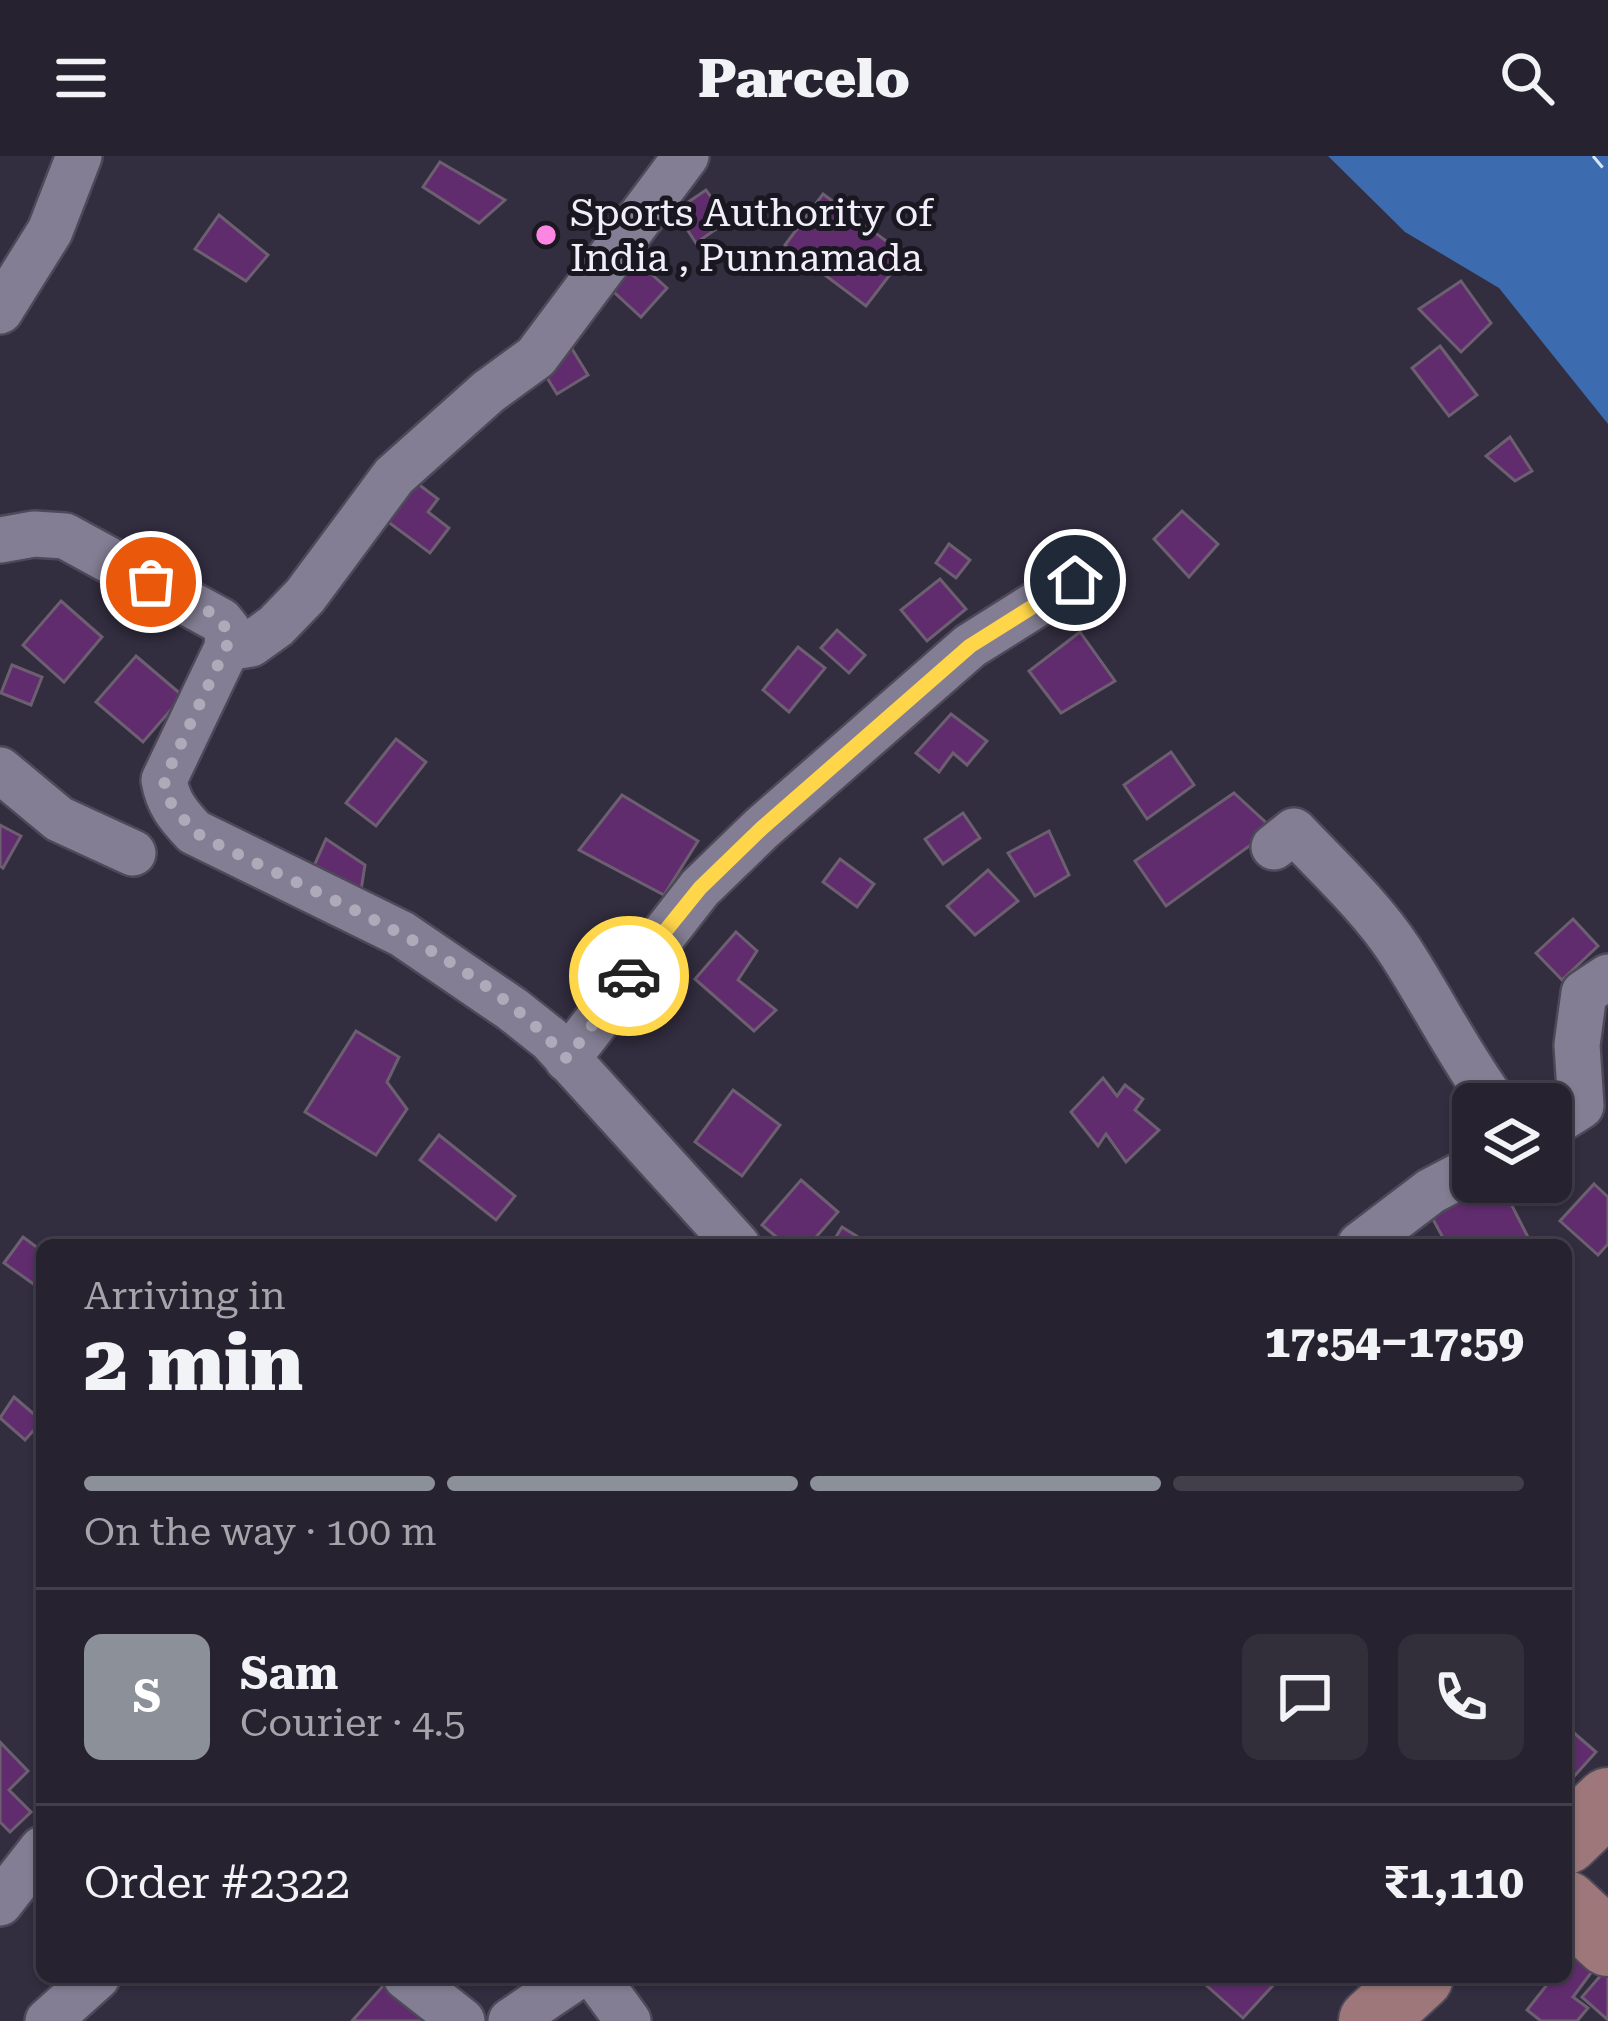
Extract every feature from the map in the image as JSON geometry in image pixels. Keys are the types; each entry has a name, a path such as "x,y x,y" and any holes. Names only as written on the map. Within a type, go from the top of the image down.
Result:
{"main road":[{"path":"1572,1835 1608,1802"},
{"path":"1572,1910 1608,1943"},
{"path":"1372,2021 1413,1983"}],"street":[{"path":"0,311 50,231 79,156"},
{"path":"227,648 251,644 276,626 305,596 394,476 488,392 536,357 686,156"},
{"path":"0,539 50,534 88,545 213,614 228,630 227,648 164,780 176,813 194,832 439,956 512,1009 550,1039 732,1239"},
{"path":"567,1059 700,888 762,828 970,646 1075,580"},
{"path":"0,770 58,819 133,853"},
{"path":"1274,847 1294,831 1361,903 1398,948 1480,1083"},
{"path":"1580,1106 1577,1045 1584,993 1608,977"},
{"path":"1368,1239 1452,1180"},
{"path":"0,1903 36,1857"},
{"path":"48,2021 90,1983"},
{"path":"414,1983 462,2021"},
{"path":"512,2021 567,1983"},
{"path":"600,1983 628,2021"}],"water":[{"path":"1328,156 1608,156 1608,424 1499,288 1405,232"}],"building":[{"path":"440,162 505,200 479,223 423,187"},
{"path":"706,190 728,221 696,243 675,211"},
{"path":"823,194 905,255 866,306 785,245"},
{"path":"219,215 268,255 246,281 195,249"},
{"path":"630,255 667,288 641,317 604,283"},
{"path":"1461,281 1491,323 1461,352 1419,309"},
{"path":"569,344 588,375 557,394 538,363"},
{"path":"1440,346 1477,395 1449,416 1412,368"},
{"path":"1510,437 1532,471 1515,481 1486,456"},
{"path":"401,471 438,499 428,512 449,528 430,553 372,510"},
{"path":"1182,511 1218,544 1189,577 1154,539"},
{"path":"949,544 970,560 956,578 936,563"},
{"path":"940,579 966,609 927,641 901,610"},
{"path":"61,601 102,637 64,682 23,645"},
{"path":"837,630 865,655 849,673 821,648"},
{"path":"1080,632 1115,681 1061,713 1029,671"},
{"path":"798,647 825,668 789,712 763,690"},
{"path":"136,656 183,696 143,742 96,702"},
{"path":"12,665 42,677 31,705 1,693"},
{"path":"951,714 987,741 967,765 953,753 939,772 916,753"},
{"path":"396,739 426,762 376,826 346,803"},
{"path":"1171,752 1194,785 1147,819 1124,785"},
{"path":"1234,793 1273,829 1166,906 1135,861"},
{"path":"622,795 698,841 664,895 579,850"},
{"path":"963,813 980,838 943,864 925,839"},
{"path":"0,825 21,836 3,868 0,866"},
{"path":"1049,831 1069,875 1035,896 1008,853"},
{"path":"326,839 365,865 358,909 306,884"},
{"path":"840,859 874,884 857,907 823,882"},
{"path":"988,870 1018,901 975,935 947,906"},
{"path":"1573,919 1598,946 1562,980 1536,953"},
{"path":"736,932 757,951 738,980 776,1010 754,1031 695,979"},
{"path":"356,1031 399,1057 387,1082 407,1109 376,1155 305,1112"},
{"path":"1103,1078 1117,1096 1125,1085 1143,1099 1135,1110 1159,1130 1126,1162 1106,1134 1098,1146 1071,1112"},
{"path":"733,1090 780,1125 742,1176 695,1142"},
{"path":"439,1135 515,1196 496,1220 420,1160"},
{"path":"801,1180 838,1212 814,1239 779,1239 762,1225"},
{"path":"1594,1184 1608,1197 1608,1244 1598,1255 1560,1221"},
{"path":"1452,1198 1452,1203 1511,1203 1529,1239 1444,1239 1429,1212"},
{"path":"842,1227 861,1239 835,1239"},
{"path":"23,1237 36,1247 36,1286 4,1263"},
{"path":"14,1397 36,1416 36,1428 25,1440 0,1418"},
{"path":"1572,1731 1596,1752 1572,1779"},
{"path":"0,1742 28,1771 9,1790 31,1812 10,1832 0,1822"},
{"path":"1572,1785 1584,1795 1572,1808"},
{"path":"1572,1952 1596,1966 1573,1997 1588,2008 1577,2021 1541,2021 1527,2010 1548,1983 1572,1983"},
{"path":"1608,1967 1608,2020 1582,1997"},
{"path":"386,1983 398,1983 442,2021 352,2021"},
{"path":"1210,1983 1275,1983 1243,2018 1207,1986"}],"ferry route":[{"path":"1593,156 1608,174"}],"way so far":[{"path":"151,582 213,614 230,639 164,780 167,798 194,832 439,956 550,1039 567,1059 629,976"}],"place":[{"name":"Sports Authority of India , Punnamada","path":"546,235"}],"route":[{"path":"629,976 700,888 762,828 970,646 1075,580"}]}
